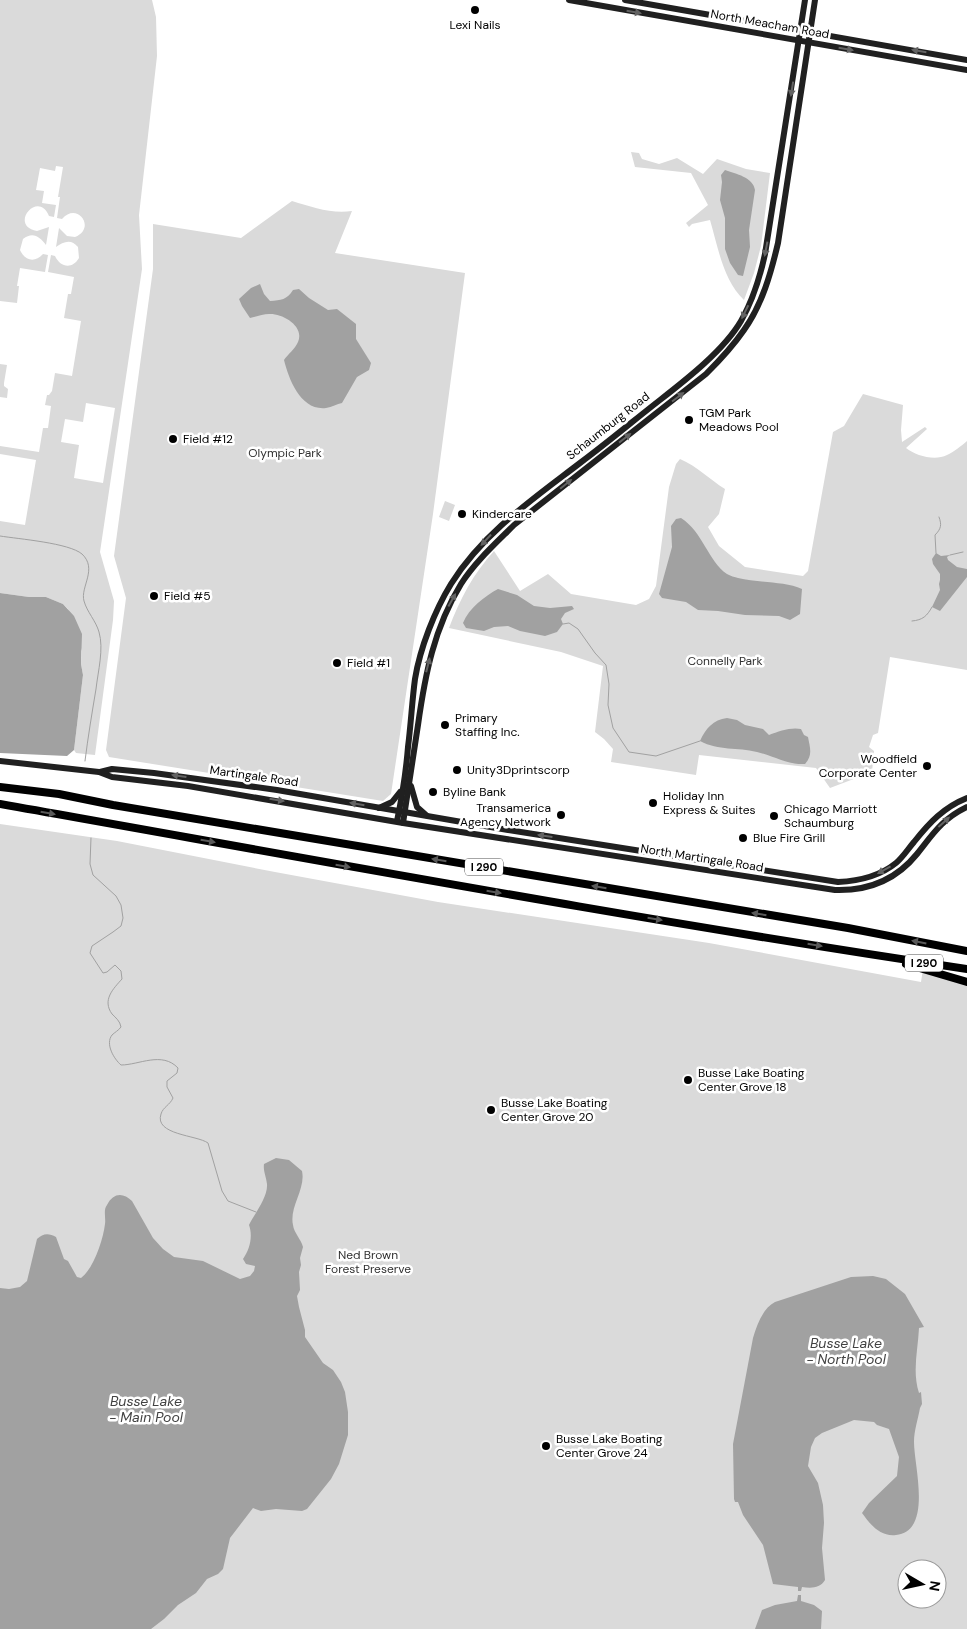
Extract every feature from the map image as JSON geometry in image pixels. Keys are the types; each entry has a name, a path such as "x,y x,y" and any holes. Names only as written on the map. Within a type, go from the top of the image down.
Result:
{"highway":[{"name":"I 290","path":"0,787 59,794 113,805 848,928 967,951"},
{"name":"I 290","path":"0,804 412,878 967,969"},
{"path":"880,956 967,982"}],"street":[{"name":"North Meacham Road","path":"569,0 967,70"},
{"name":"North Meacham Road","path":"625,0 967,60"},
{"name":"Schaumburg Road","path":"402,812 402,788 416,677 420,661 429,630 438,609 464,565 493,532 522,507 608,442 699,368 731,334 741,320 756,287 766,254 805,0"},
{"name":"Schaumburg Road","path":"400,822 409,779 421,696 433,643 446,611 470,571 486,552 514,525 706,374 745,329 768,282 778,243 815,0"},
{"name":"Martingale Road","path":"0,762 99,772 112,777 197,787 400,822"},
{"name":"Martingale Road","path":"99,772 112,769 171,775 277,790 402,812"},
{"path":"409,779 416,807 427,816"},
{"path":"379,808 392,802 402,788"},
{"name":"North Martingale Road","path":"402,812 827,880 850,882 880,873 896,863 929,823 947,808 967,798"},
{"name":"North Martingale Road","path":"400,822 846,891 871,886 893,876 910,862 944,821 967,807"}],"green space":[{"path":"0,0 152,0 156,17 157,56 139,215 142,269 100,552 114,601 95,755 76,753 74,750 83,675 81,664 82,651 68,609 63,604 46,597 0,593 0,521 25,525 36,460 0,454 0,446 39,452 43,428 48,428 51,406 45,405 47,395 52,391 55,373 72,376 81,321 64,318 68,294 71,294 74,277 48,272 51,255 55,256 60,263 66,266 70,266 79,258 78,247 73,242 64,242 56,247 59,228 67,236 75,237 81,233 85,223 79,214 73,213 68,214 62,219 57,218 63,167 56,166 55,171 40,168 36,190 44,191 42,203 56,205 54,217 49,216 44,209 38,206 28,212 25,217 25,223 29,228 37,231 49,227 46,245 39,237 30,235 23,239 20,250 30,260 37,259 43,254 48,255 45,272 20,268 17,303 0,301","holes":["86,403 115,408 103,483 74,478 79,445 61,442 65,419 83,422"]},
{"path":"631,152 639,153 642,159 659,164 677,158 703,174 717,159 746,169 770,173 761,246 744,300 726,273 710,220 692,224 689,227 686,223 708,205 691,173 635,167"},
{"name":"Olympic Park","path":"292,201 329,211 352,211 335,253 465,273 433,514 391,794 383,801 109,757 106,750 126,598 114,556 153,269 153,224 241,238"},
{"path":"0,364 7,365 4,386 8,389 7,398 0,397"},
{"name":"Connelly Park","path":"863,394 903,405 902,442 925,427 927,429 906,448 915,453 931,458 942,457 967,441 967,670 890,657 878,733 873,735 869,747 874,751 872,772 830,788 816,768 699,755 696,775 611,762 613,749 595,732 603,666 561,652 449,628 468,587 494,551 520,591 548,574 571,594 636,605 649,599 656,586 669,487 676,464 680,459 692,465 725,489 719,514 708,527 719,546 745,567 803,576 808,571 833,432 844,426"},
{"path":"445,501 455,505 449,521 439,517"},
{"name":"Ned Brown Forest Preserve","path":"0,824 117,841 438,902 709,943 921,982 923,969 967,982 967,1629 0,1629"}],"water":[{"path":"725,170 748,179 755,190 749,230 750,247 743,276 738,275 730,263 725,249 725,218 720,200 721,175"},
{"path":"260,284 264,294 270,301 283,299 293,290 299,289 328,310 337,309 356,324 356,339 371,363 369,370 357,377 342,403 326,408 317,408 310,405 298,393 289,376 284,360 298,342 299,336 295,326 286,318 274,314 264,314 250,318 239,299 251,288"},
{"path":"681,518 695,531 715,562 727,574 746,580 795,586 802,589 800,614 790,620 779,616 745,615 698,610 686,602 662,598 659,594 672,547 671,526 676,519"},
{"path":"936,553 941,556 950,555 947,557 948,560 957,567 967,569 967,577 940,611 932,607 940,590 940,574 932,559"},
{"path":"498,589 517,595 534,606 550,608 572,606 574,609 565,613 561,619 563,624 557,632 545,636 520,631 508,626 494,627 484,631 466,628 463,623 473,607"},
{"path":"0,593 46,597 63,604 74,616 82,634 81,664 83,675 74,750 67,756 0,753"},
{"path":"727,718 763,729 769,735 789,729 801,729 804,735 808,737 809,758 805,764 798,764 757,752 721,748 700,741 710,725"},
{"name":"Busse Lake - Main Pool","path":"276,1158 289,1160 302,1171 302,1184 292,1218 294,1228 303,1247 299,1272 300,1290 297,1296 305,1337 323,1363 333,1370 345,1392 348,1412 348,1435 339,1464 331,1479 307,1509 302,1511 276,1509 261,1511 253,1508 230,1538 223,1569 218,1574 207,1579 196,1593 178,1605 151,1629 0,1629 0,1288 20,1287 27,1281 37,1239 46,1234 56,1237 64,1259 68,1261 77,1277 81,1278 90,1268 100,1245 105,1224 106,1207 112,1198 118,1195 125,1196 132,1201 153,1238 174,1257 203,1261 240,1279 250,1276 255,1266 246,1264 243,1259 250,1242 249,1225 267,1189 264,1164"},
{"name":"Busse Lake - North Pool","path":"873,1276 886,1279 905,1294 924,1327 919,1328 916,1360 917,1385 919,1393 921,1392 922,1404 914,1438 919,1496 918,1510 914,1522 907,1531 896,1535 880,1532 862,1513 869,1503 897,1476 899,1457 889,1429 874,1422 854,1420 822,1433 815,1438 811,1447 808,1466 818,1483 823,1505 822,1548 825,1580 818,1586 811,1588 802,1587 801,1591 798,1591 798,1587 773,1584 763,1545 743,1515 738,1502 735,1502 734,1499 733,1444 753,1338 767,1308 775,1302 851,1277"},
{"path":"798,1595 801,1595 801,1601 814,1605 822,1611 821,1629 755,1629 762,1610 775,1605 797,1601"}],"waterway":[{"path":"936,553 935,535 940,527 939,517"},
{"path":"0,536 66,547 76,550 87,560 89,572 83,596 87,609 98,628 101,653 85,761"},
{"path":"950,555 963,552"},
{"path":"912,621 924,617 932,607"},
{"path":"563,624 569,623 578,629 606,665 609,684 608,705 613,728 629,752 656,756 700,741"},
{"path":"91,838 90,864 93,875 116,896 121,905 123,918 121,926 92,946 90,953 103,973 115,965 121,971 122,979 108,999 109,1009 119,1021 121,1027 110,1039 111,1051 121,1065 150,1060 165,1060 178,1068 177,1073 167,1081 167,1087 173,1098 162,1112 161,1121 170,1130 208,1143 222,1191 228,1201 256,1212"}],"place":[{"name":"Lexi Nails","path":"475,10"},
{"name":"TGM Park Meadows Pool","path":"689,420"},
{"name":"Field #12","path":"173,439"},
{"name":"Kindercare","path":"462,514"},
{"name":"Field #5","path":"154,596"},
{"name":"Field #1","path":"337,663"},
{"name":"Primary Staffing Inc.","path":"445,725"},
{"name":"Woodfield Corporate Center","path":"927,766"},
{"name":"Unity3Dprintscorp","path":"457,770"},
{"name":"Byline Bank","path":"433,792"},
{"name":"Holiday Inn Express & Suites","path":"653,803"},
{"name":"Transamerica Agency Network","path":"561,815"},
{"name":"Chicago Marriott Schaumburg","path":"774,816"},
{"name":"Blue Fire Grill","path":"743,838"},
{"name":"Busse Lake Boating Center Grove 18","path":"688,1080"},
{"name":"Busse Lake Boating Center Grove 20","path":"491,1110"},
{"name":"Busse Lake Boating Center Grove 24","path":"546,1446"}]}
